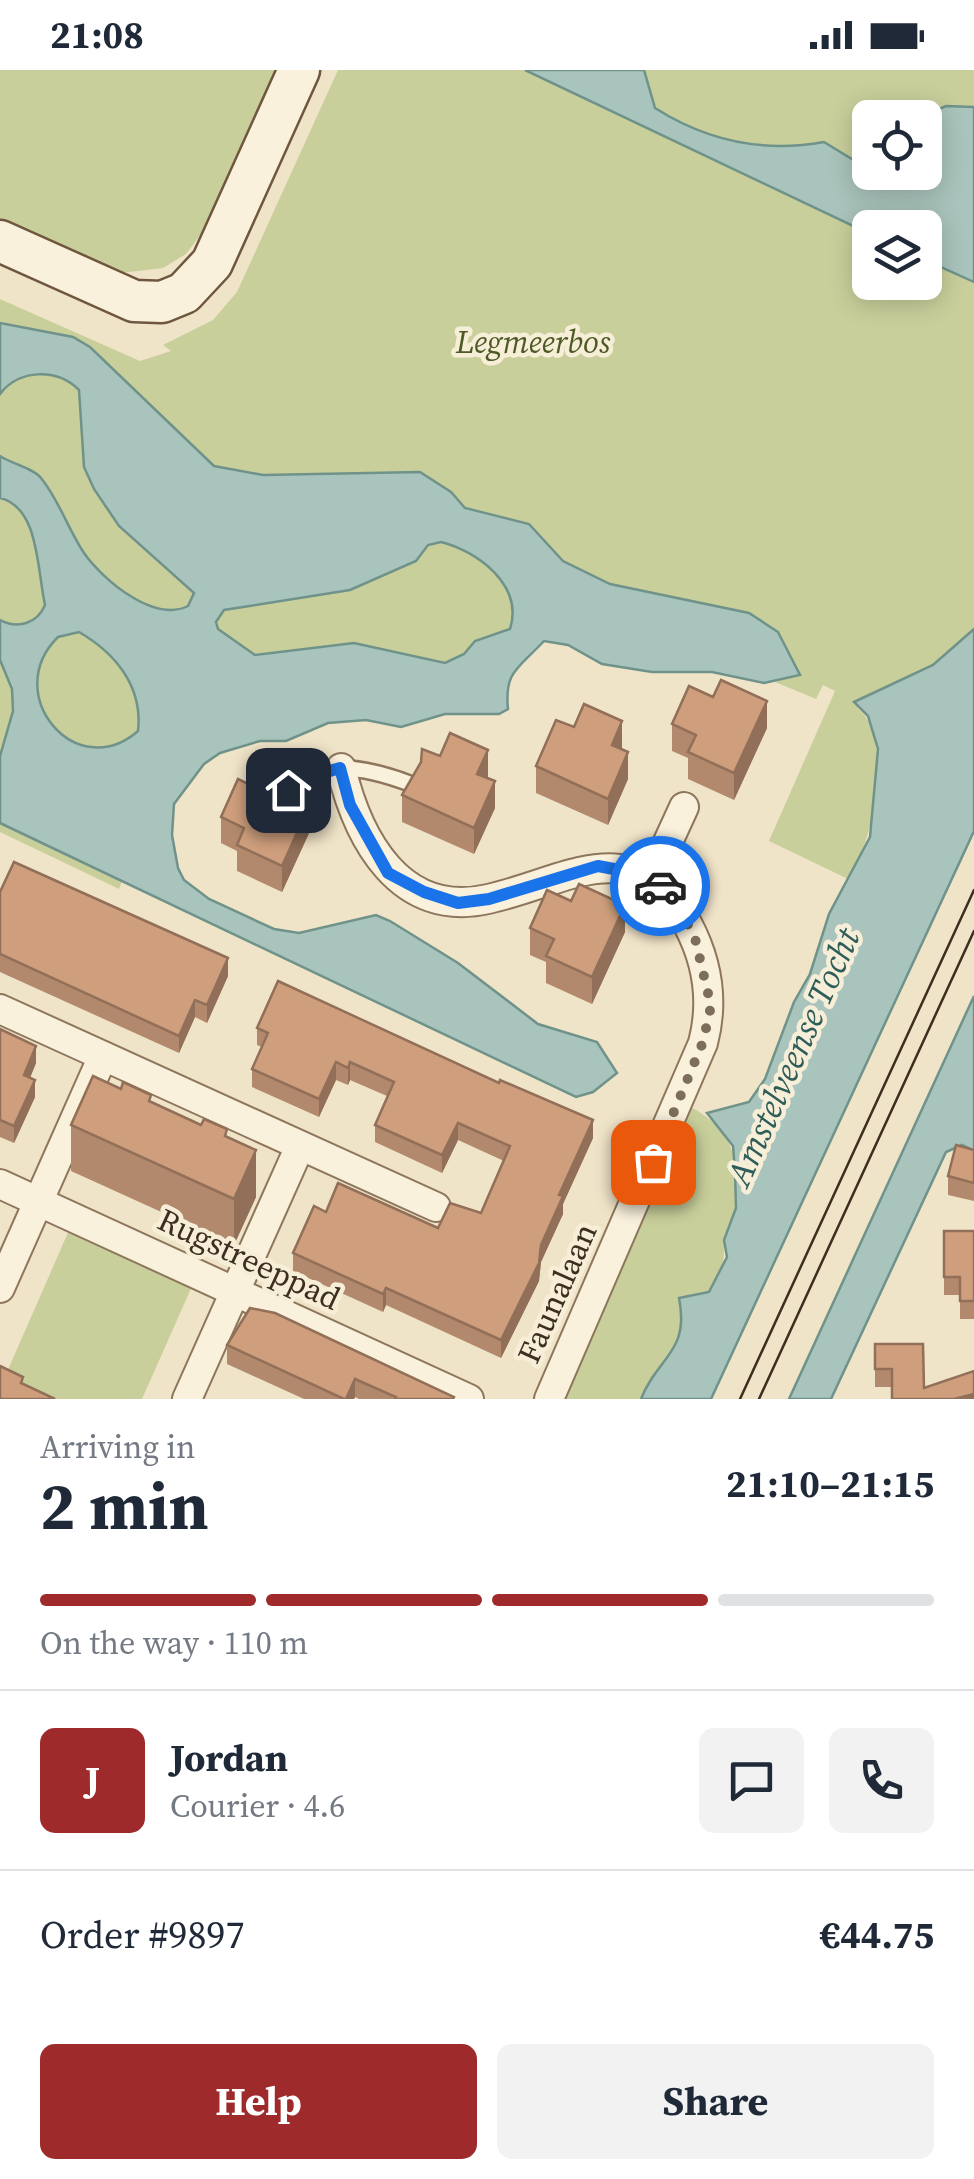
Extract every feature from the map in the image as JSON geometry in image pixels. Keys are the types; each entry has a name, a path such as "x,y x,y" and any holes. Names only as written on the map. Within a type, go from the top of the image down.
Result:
{"street":[{"path":"0,241 134,302 162,302 184,293 212,262 300,70"},
{"path":"340,768 350,805 388,873 424,892 458,903 489,899 598,866 651,879 684,807"},
{"name":"Faunalaan","path":"548,1399 690,1077 709,1020 711,992 695,938 678,906 651,879"},
{"path":"0,1009 436,1208"},
{"path":"0,1288 103,1056"},
{"path":"186,1399 300,1146"},
{"name":"Rugstreeppad","path":"0,1184 469,1399"}],"lane":[{"path":"281,802 302,779 340,768 375,771 411,784"}],"green space":[{"path":"0,70 279,70 205,229 186,254 163,268 112,274 0,226"},
{"name":"Legmeerbos","path":"338,70 974,70 974,750 857,708 869,722 878,766 872,817 848,879 769,841 835,691 823,685 816,699 775,682 795,675 583,609 401,710 237,718 165,767 119,889 0,832 0,299 140,361 171,351 163,345 213,320 237,292"},
{"path":"678,1101 721,1131 735,1160 737,1194 724,1240 720,1274 709,1293 679,1299 680,1332 676,1343 641,1399 547,1399"},
{"path":"70,1228 193,1284 142,1399 11,1399 0,1388"}],"water":[{"path":"525,70 644,70 655,108 695,129 757,145 824,142 852,159 852,190 942,190 942,108 974,107 974,282 942,268 942,210 852,210 852,225"},
{"path":"0,323 73,337 90,347 214,466 263,475 420,472 451,492 465,508 529,524 563,561 610,584 749,613 778,632 800,675 764,683 712,672 652,672 602,664 568,645 544,641 515,671 508,686 508,709 499,714 445,714 401,727 366,720 328,723 286,741 260,741 220,753 204,764 174,804 172,835 178,868 184,880 209,899 274,929 299,933 376,915 458,963 538,1024 597,1042 617,1073 593,1092 576,1097 0,823 0,756 13,711 12,689 0,660 0,620 26,623 37,617 45,605 29,526 13,504 0,498 0,456 41,478 84,553 103,575 130,596 160,609 175,610 188,606 194,593 119,526 94,489 84,467 79,390 60,378 38,374 17,380 0,394","holes":["441,542 469,553 494,572 504,585 513,613 510,629 475,641 464,654 445,663 354,643 255,655 218,629 216,622 224,610 350,590 416,561 428,545","79,632 115,661 136,700 138,731 114,745 91,747 70,740 53,726 41,706 37,683 42,660 58,637"]},
{"name":"Amstelveense Tocht","path":"974,629 974,831 711,1399 641,1399 676,1343 681,1316 679,1298 709,1292 727,1257 724,1240 736,1208 733,1146 707,1113 749,1102 765,1079 794,1002 810,974 829,914 870,837 878,749 868,716 854,702 933,665"},
{"path":"974,996 974,1151 962,1145 946,1152 831,1399 789,1399"}],"building":[{"path":"721,680 767,701 734,773 688,752 696,735 672,724 689,686 713,697"},
{"path":"584,704 622,721 612,745 628,752 608,799 536,766 556,720 574,727"},
{"path":"450,733 488,750 477,774 495,781 474,828 402,795 421,762 422,749 440,756"},
{"path":"269,772 275,784 290,782 315,793 282,866 237,845 244,828 221,817 238,779 261,790"},
{"path":"14,862 228,958 207,1005 195,1000 179,1036 0,954 0,892"},
{"path":"579,884 625,905 592,977 546,956 554,939 530,928 547,890 571,901"},
{"path":"278,981 499,1083 500,1080 593,1120 559,1195 563,1196 541,1245 539,1263 501,1340 386,1288 383,1294 293,1253 314,1206 326,1212 338,1183 438,1228 450,1203 481,1213 510,1146 458,1123 442,1155 375,1125 394,1082 350,1062 348,1068 336,1062 319,1099 252,1069 268,1033 257,1028"},
{"path":"0,1029 36,1046 24,1075 35,1080 14,1126 0,1120"},
{"path":"93,1076 121,1089 123,1082 151,1095 149,1101 201,1125 204,1119 227,1129 225,1136 256,1150 234,1199 71,1125"},
{"path":"956,1145 974,1150 974,1183 948,1176"},
{"path":"944,1231 974,1231 974,1301 960,1301 960,1277 944,1277"},
{"path":"250,1308 275,1313 454,1397 395,1399 355,1379 344,1399 227,1345"},
{"path":"875,1344 923,1344 924,1388 974,1371 974,1394 954,1399 892,1399 892,1369 875,1369"},
{"path":"0,1366 23,1377 21,1383 55,1399 0,1399"}],"tram line":[{"path":"740,1399 974,890"},
{"path":"759,1399 974,931"}],"way so far":[{"path":"653,1162 690,1077 711,1006 711,992 695,938 678,906 660,886"}],"route":[{"path":"288,790 302,779 340,768 350,805 388,873 424,892 458,903 489,899 598,866 630,872 660,886"}]}
